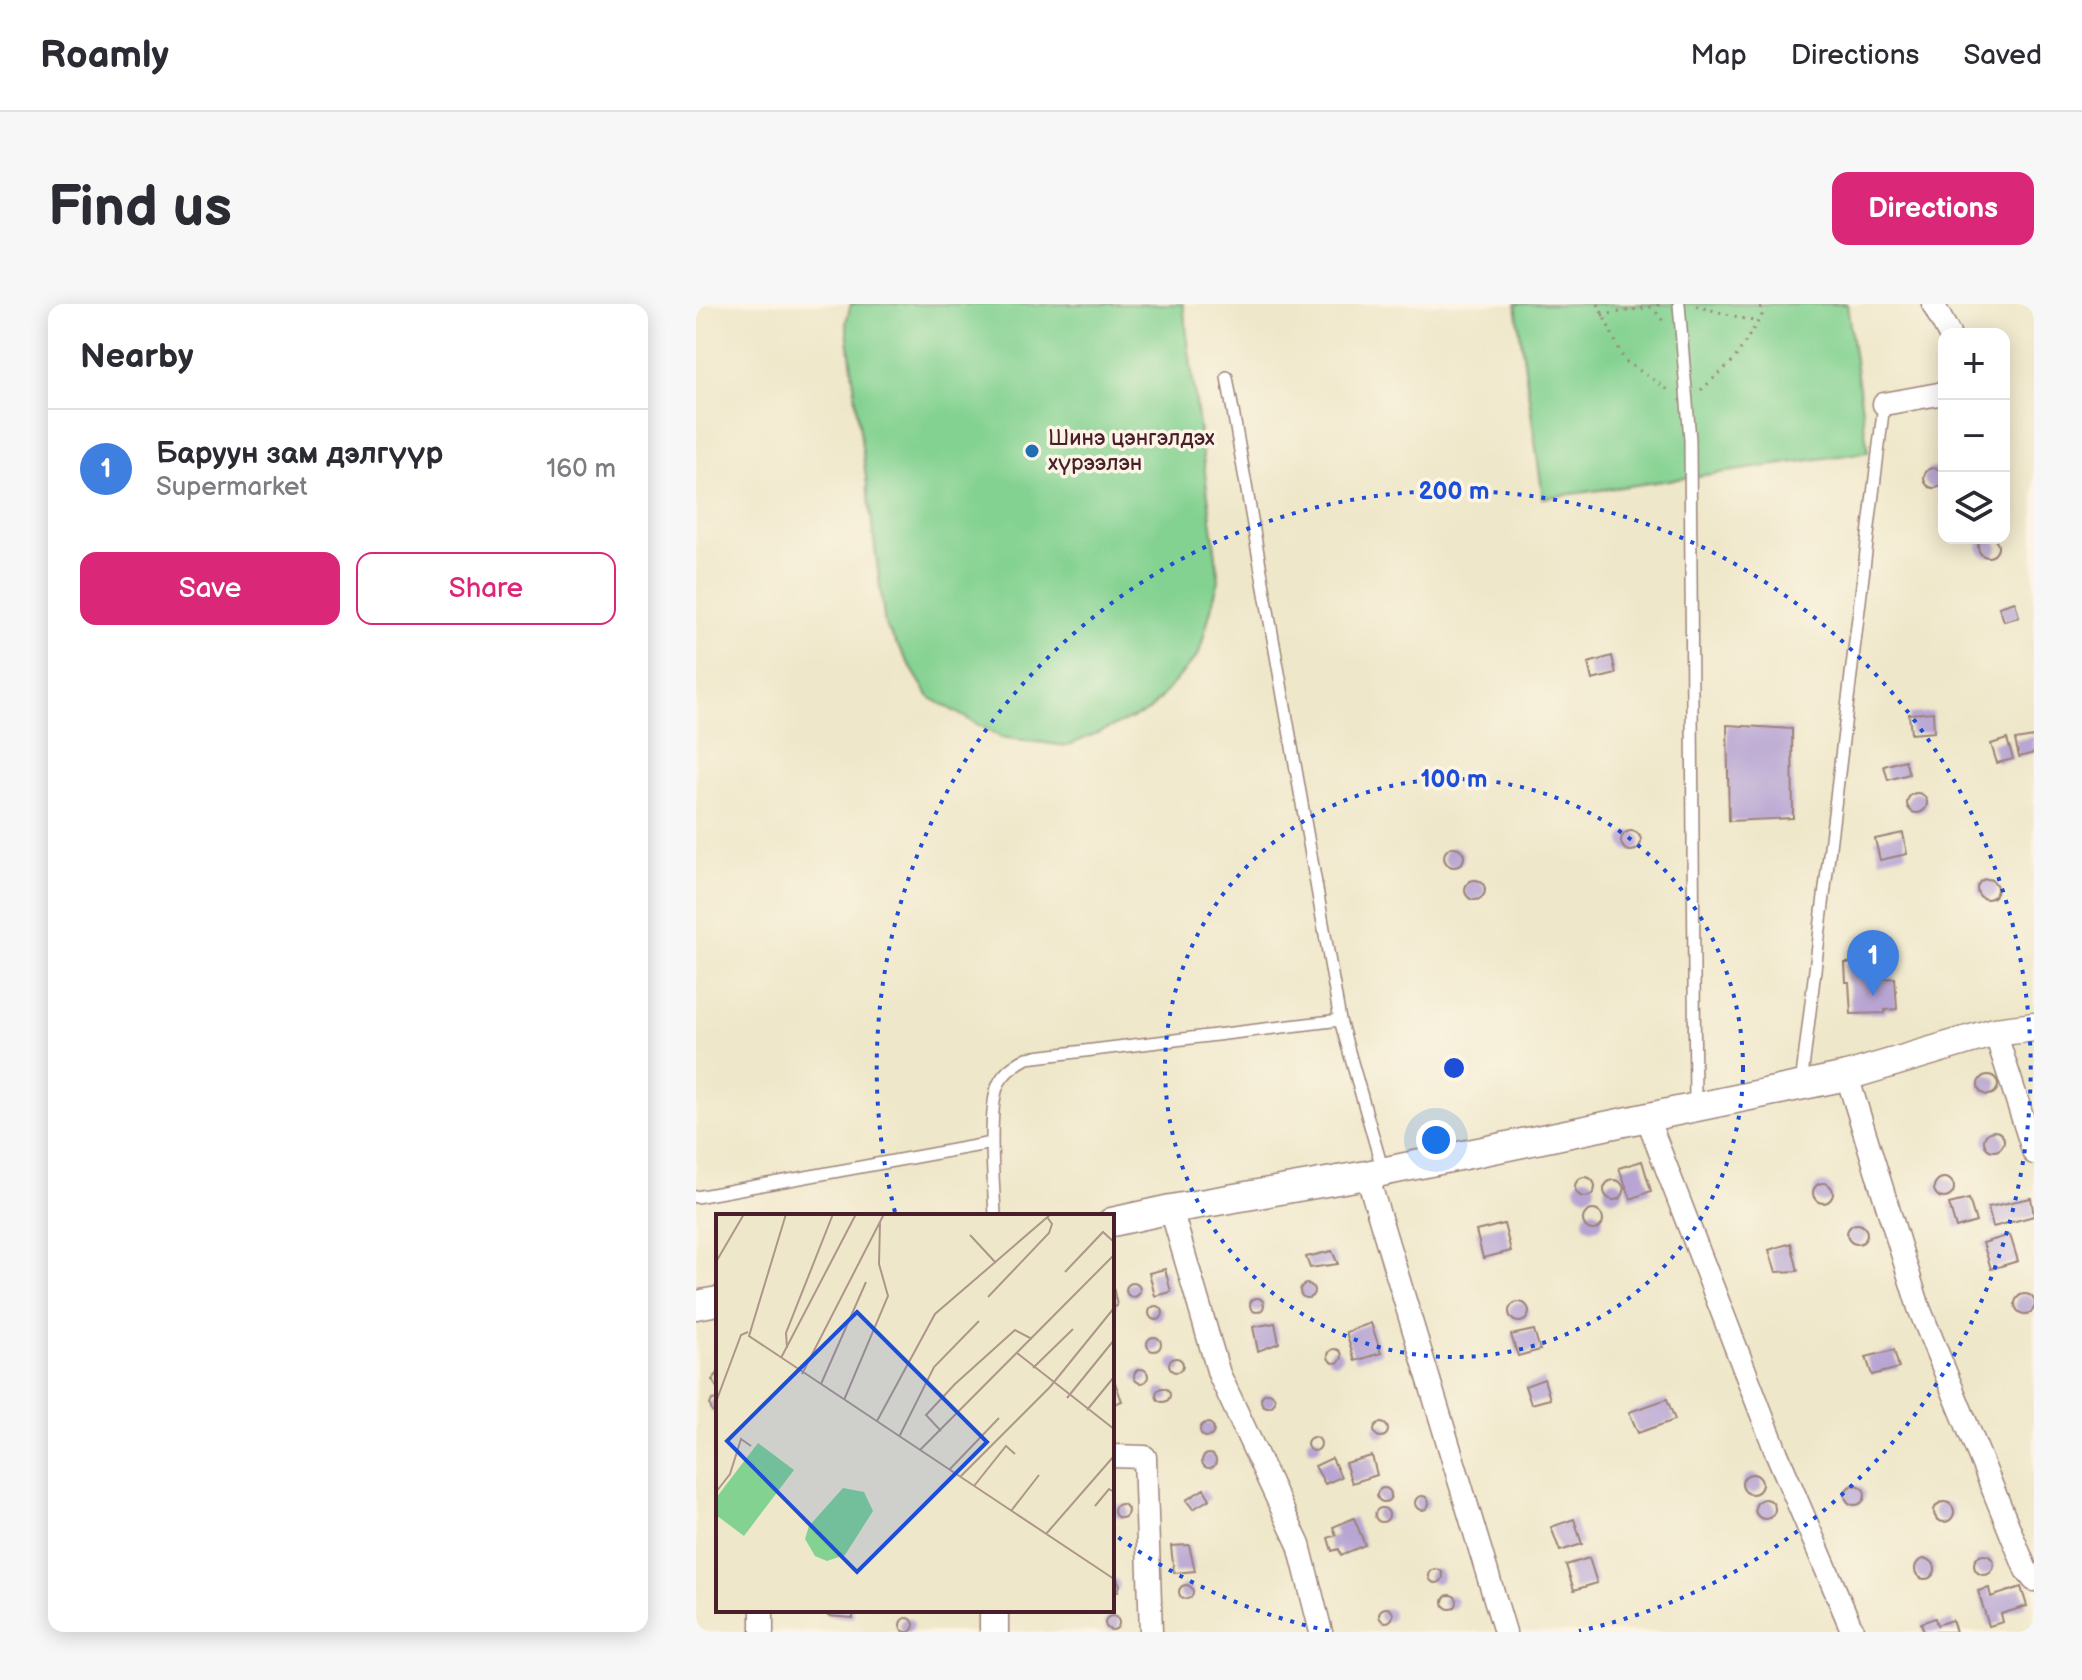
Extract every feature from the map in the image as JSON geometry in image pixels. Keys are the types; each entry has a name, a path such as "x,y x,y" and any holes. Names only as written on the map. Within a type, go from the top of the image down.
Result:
{"street":[{"path":"1933,304 1946,328"},
{"path":"1884,404 1938,394"},
{"path":"1114,1222 1375,1173 1847,1076 1995,1032 2034,1027"},
{"path":"1995,1032 2034,1153"},
{"path":"1847,1076 1919,1308 2026,1570 2034,1580"},
{"path":"1646,1115 1777,1454 1853,1632"},
{"path":"1375,1173 1505,1632"},
{"path":"1171,1209 1219,1374 1299,1545 1321,1632"},
{"path":"696,1305 716,1301"},
{"path":"1114,1456 1145,1457 1151,1632"}],"lane":[{"path":"1679,304 1690,440 1695,1106"},
{"path":"1227,377 1340,1020 1375,1173"},
{"path":"1801,1085 1884,404"},
{"path":"995,1214 992,1143 997,1086 1011,1068 1027,1058 1340,1020"},
{"path":"696,1197 992,1143"}],"path":[{"path":"1598,304 1624,360 1687,403 1734,360 1762,315 1760,304"},
{"path":"1602,315 1658,304"},
{"path":"1696,306 1757,322"}],"green space":[{"name":"Шинэ цэнгэлдэх хүрээлэн","path":"851,304 1183,304 1219,580 1199,654 1149,711 1067,746 1000,737 929,697 885,625 846,322"},
{"path":"1516,304 1847,304 1868,452 1543,498"}],"building":[{"path":"1938,469 1938,487 1934,488 1927,485 1924,478 1927,471"},
{"path":"1979,544 1997,544 1997,551 1992,556 1984,556 1979,551"},
{"path":"2015,602 2019,617 2004,621 1999,607"},
{"path":"1612,656 1616,674 1592,680 1588,663"},
{"path":"1933,712 1934,732 1911,734 1909,714"},
{"path":"1727,725 1792,729 1793,818 1729,821"},
{"path":"2034,737 2034,753 2019,757 2015,740"},
{"path":"2007,739 2013,759 1997,763 1991,744"},
{"path":"1905,760 1909,774 1888,780 1884,766"},
{"path":"1917,793 1924,796 1927,803 1924,810 1917,813 1910,810 1907,803 1910,796"},
{"path":"1631,831 1638,834 1641,841 1638,848 1631,851 1624,848 1621,841 1624,834"},
{"path":"1903,833 1907,854 1880,860 1875,839"},
{"path":"1454,847 1461,850 1464,857 1461,864 1454,867 1447,864 1444,857 1447,850"},
{"path":"1987,879 1994,882 1997,889 1994,896 1987,899 1980,896 1977,889 1980,882"},
{"path":"1475,880 1482,883 1485,890 1482,897 1475,900 1468,897 1465,890 1468,883"},
{"path":"1880,962 1881,979 1895,978 1897,1009 1885,1010 1885,1013 1851,1014 1845,963"},
{"path":"1988,1075 1995,1078 1998,1085 1995,1092 1988,1095 1981,1092 1978,1085 1981,1078"},
{"path":"1994,1131 2001,1134 2004,1141 2001,1148 1994,1151 1987,1148 1984,1141 1987,1134"},
{"path":"1642,1161 1651,1191 1631,1199 1619,1168"},
{"path":"1585,1177 1592,1180 1595,1187 1592,1194 1585,1197 1578,1194 1575,1187 1578,1180"},
{"path":"1944,1178 1951,1181 1954,1188 1951,1195 1944,1198 1937,1195 1934,1188 1937,1181"},
{"path":"1614,1180 1621,1183 1624,1190 1621,1197 1614,1200 1607,1197 1604,1190 1607,1183"},
{"path":"1823,1183 1830,1186 1833,1193 1830,1200 1823,1203 1816,1200 1813,1193 1816,1186"},
{"path":"2031,1198 2034,1216 1993,1227 1988,1207"},
{"path":"1969,1199 1976,1222 1956,1228 1949,1204"},
{"path":"1593,1210 1600,1213 1603,1220 1600,1227 1593,1230 1586,1227 1583,1220 1586,1213"},
{"path":"1504,1224 1511,1251 1483,1258 1476,1231"},
{"path":"1857,1224 1864,1227 1867,1234 1864,1241 1857,1244 1850,1241 1847,1234 1850,1227"},
{"path":"2010,1235 2018,1261 1991,1269 1983,1243"},
{"path":"1791,1243 1798,1271 1776,1272 1769,1250"},
{"path":"1332,1251 1338,1264 1310,1268 1306,1257"},
{"path":"1165,1269 1171,1292 1155,1296 1149,1273"},
{"path":"1133,1283 1140,1290 1133,1297 1126,1290"},
{"path":"1307,1284 1314,1291 1307,1298 1300,1291"},
{"path":"2025,1294 2032,1297 2035,1304 2032,1311 2025,1314 2018,1311 2015,1304 2018,1297"},
{"path":"1257,1298 1264,1305 1257,1312 1250,1305"},
{"path":"1519,1302 1526,1305 1529,1312 1526,1319 1519,1322 1512,1319 1509,1312 1512,1305"},
{"path":"1156,1306 1163,1313 1156,1320 1149,1313"},
{"path":"1275,1323 1279,1343 1258,1351 1253,1327"},
{"path":"1371,1323 1381,1353 1355,1361 1346,1332"},
{"path":"1534,1330 1540,1350 1518,1356 1511,1335"},
{"path":"1154,1337 1161,1344 1154,1351 1147,1344"},
{"path":"1335,1349 1342,1356 1335,1363 1328,1356"},
{"path":"1894,1350 1899,1368 1872,1375 1866,1357"},
{"path":"1176,1358 1183,1365 1176,1372 1169,1365"},
{"path":"1141,1369 1148,1376 1141,1383 1134,1376"},
{"path":"1544,1379 1550,1399 1531,1404 1525,1386"},
{"path":"1114,1380 1122,1401 1114,1404"},
{"path":"1163,1388 1170,1395 1163,1402 1156,1395"},
{"path":"1268,1393 1275,1400 1268,1407 1261,1400"},
{"path":"716,1399 716,1413 712,1412 712,1400"},
{"path":"1667,1399 1675,1420 1638,1433 1629,1412"},
{"path":"1207,1423 1214,1430 1207,1437 1200,1430"},
{"path":"1381,1423 1388,1430 1381,1437 1374,1430"},
{"path":"1314,1437 1321,1444 1314,1451 1307,1444"},
{"path":"1209,1454 1216,1461 1209,1468 1202,1461"},
{"path":"1372,1456 1377,1475 1352,1483 1345,1463"},
{"path":"1332,1458 1341,1477 1325,1484 1315,1466"},
{"path":"1752,1474 1759,1477 1762,1484 1759,1491 1752,1494 1745,1491 1742,1484 1745,1477"},
{"path":"1855,1485 1862,1488 1865,1495 1862,1502 1855,1505 1848,1502 1845,1495 1848,1488"},
{"path":"1384,1488 1391,1495 1384,1502 1377,1495"},
{"path":"1204,1489 1210,1499 1193,1509 1186,1500"},
{"path":"1422,1496 1429,1503 1422,1510 1415,1503"},
{"path":"1765,1499 1772,1502 1775,1509 1772,1516 1765,1519 1758,1516 1755,1509 1758,1502"},
{"path":"1944,1502 1951,1505 1954,1512 1951,1519 1944,1522 1937,1519 1934,1512 1937,1505"},
{"path":"1121,1504 1128,1511 1121,1518 1114,1511"},
{"path":"1382,1508 1389,1515 1382,1522 1375,1515"},
{"path":"1354,1518 1365,1545 1341,1555 1339,1549 1332,1551 1328,1538 1336,1535 1333,1527"},
{"path":"1574,1519 1582,1544 1560,1551 1551,1527"},
{"path":"1189,1545 1195,1571 1174,1573 1171,1546"},
{"path":"1984,1555 1991,1558 1994,1565 1991,1572 1984,1575 1977,1572 1974,1565 1977,1558"},
{"path":"1589,1558 1597,1583 1574,1590 1566,1565"},
{"path":"1925,1559 1932,1562 1935,1569 1932,1576 1925,1579 1918,1576 1915,1569 1918,1562"},
{"path":"1436,1569 1443,1576 1436,1583 1429,1576"},
{"path":"1114,1578 1120,1585 1114,1592"},
{"path":"1186,1585 1193,1592 1186,1599 1179,1592"},
{"path":"2021,1587 2027,1606 2001,1614 2003,1622 1989,1626 1978,1591 1989,1588 1991,1597"},
{"path":"1450,1595 1457,1602 1450,1609 1443,1602"},
{"path":"1386,1608 1393,1615 1386,1622 1379,1615"},
{"path":"829,1612 854,1612 853,1618 828,1616"},
{"path":"1112,1616 1119,1623 1112,1630 1105,1623"},
{"path":"907,1618 914,1625 907,1632 900,1625"},
{"path":"1935,1618 1937,1625 1952,1620 1956,1632 1924,1632 1921,1623"}],"place":[{"name":"Шинэ цэнгэлдэх хүрээлэн","path":"1032,451"},
{"name":"Баруун зам дэлгүүр","path":"1873,996"}]}
